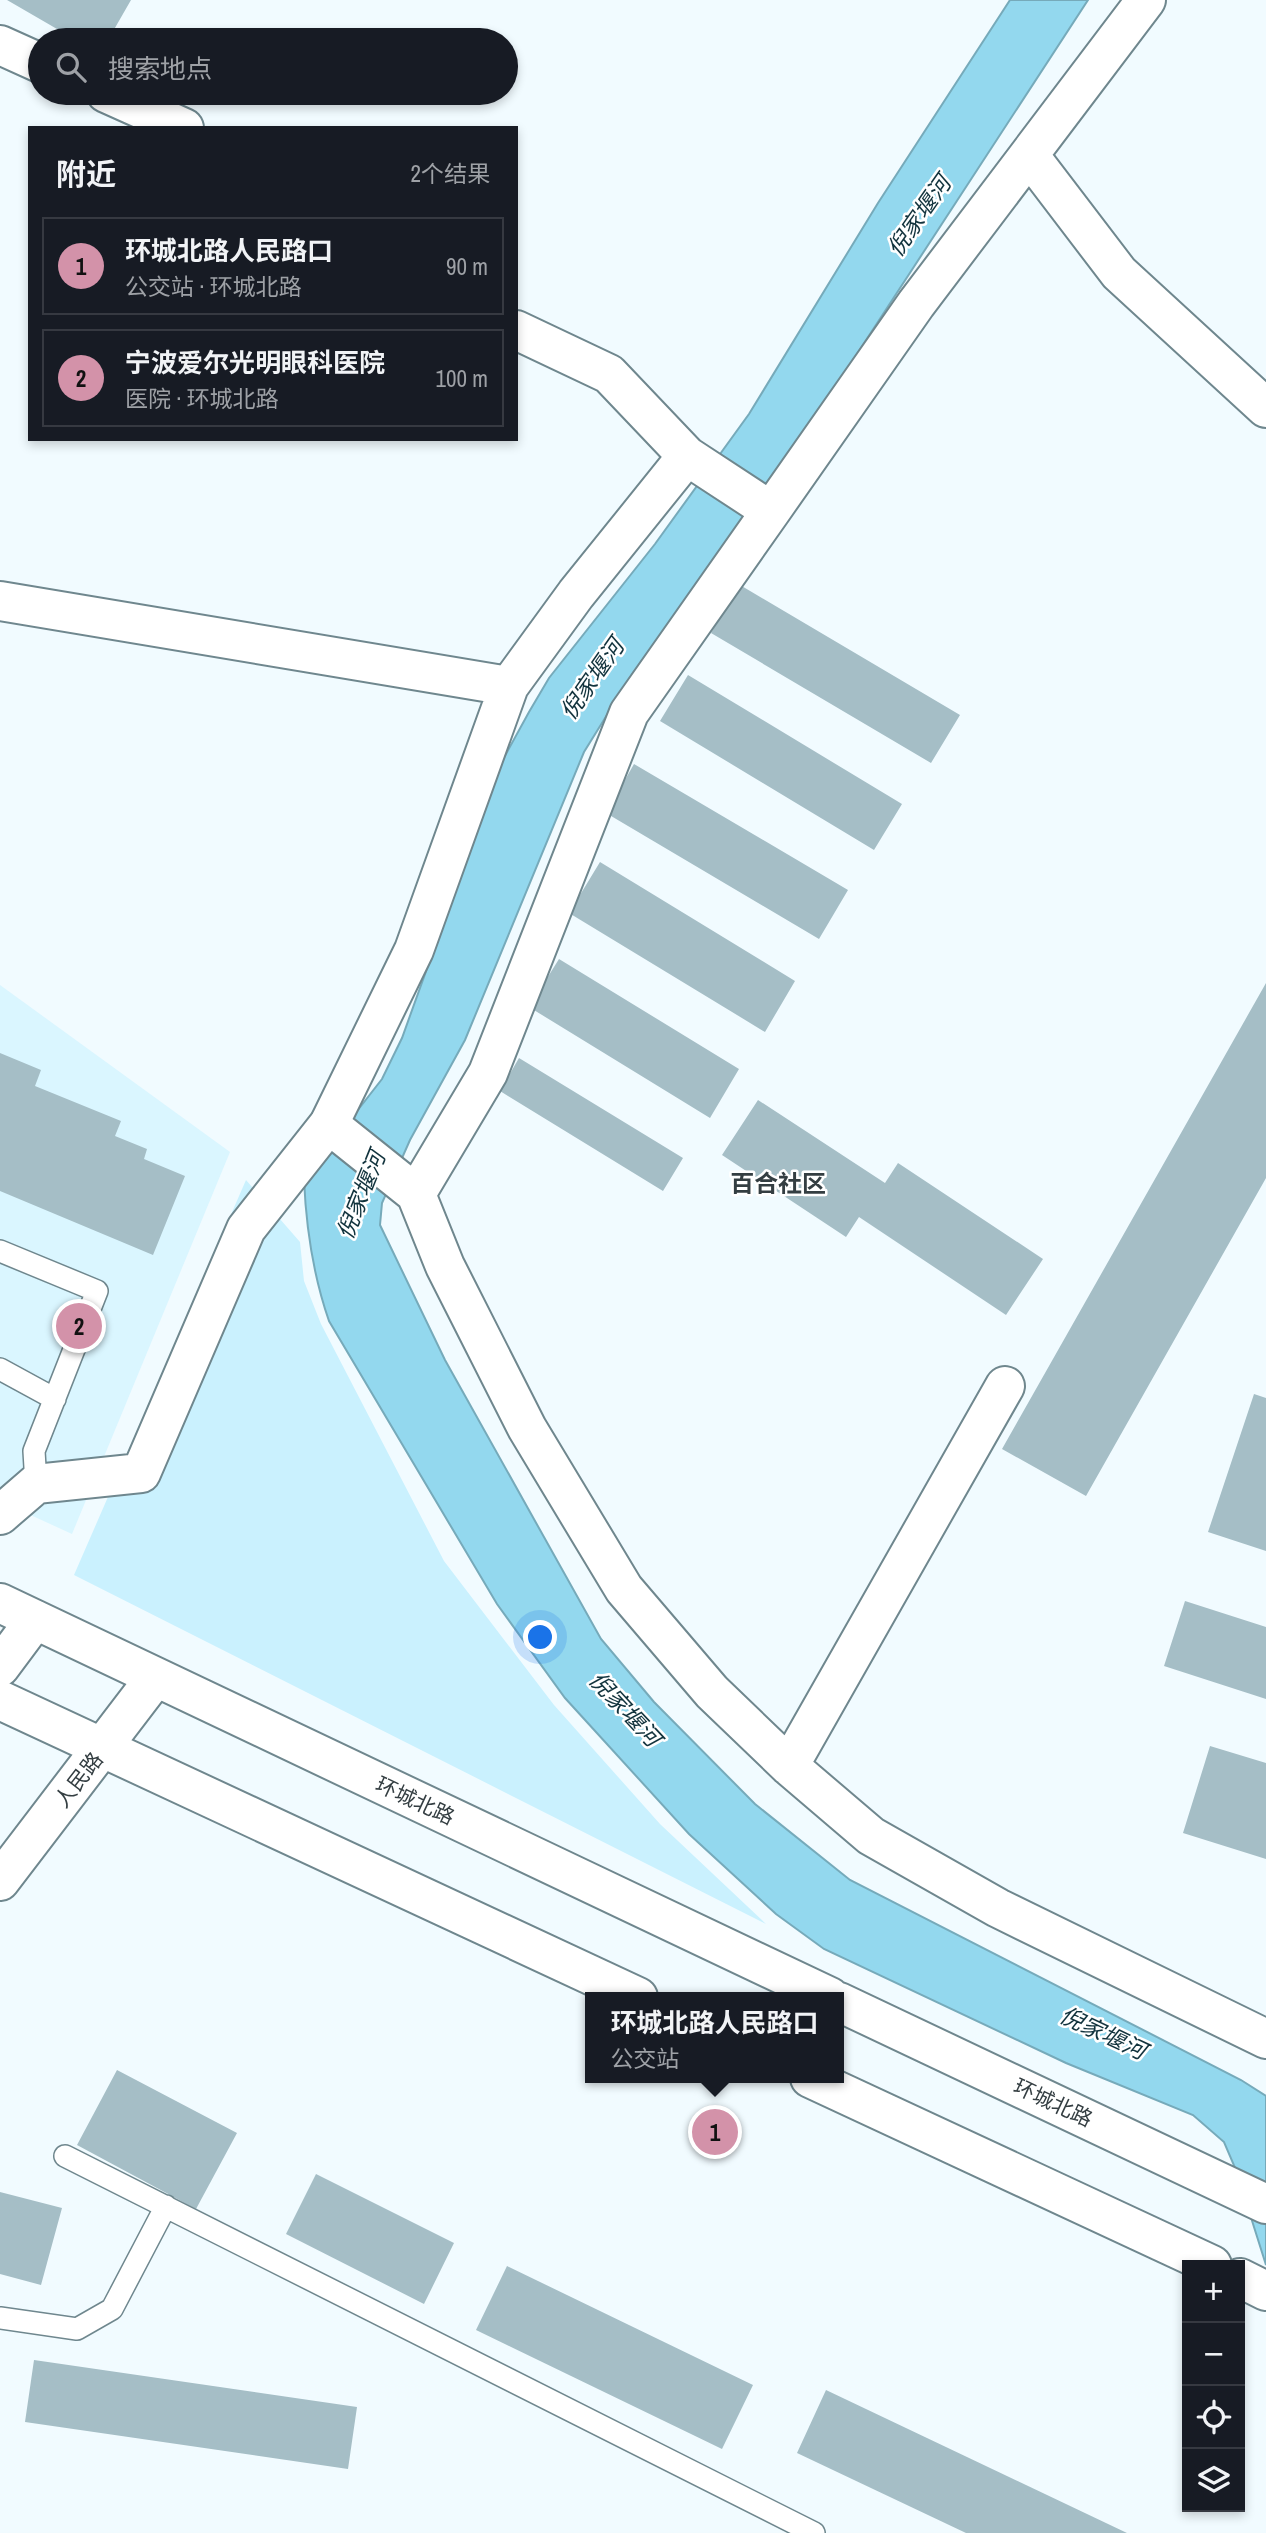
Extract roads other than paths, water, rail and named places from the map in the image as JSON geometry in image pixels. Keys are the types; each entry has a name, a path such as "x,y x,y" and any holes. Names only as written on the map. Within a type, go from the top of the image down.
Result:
{"street":[{"path":"415,1193 488,1073 629,713 916,303 1146,0"},
{"path":"0,45 28,58"},
{"path":"133,105 180,126"},
{"path":"1029,155 1119,273 1266,408"},
{"path":"518,331 609,374 687,456 770,510"},
{"path":"0,1515 36,1484 141,1473 246,1229 330,1125 414,950 509,686 576,594 687,456"},
{"path":"0,601 509,686"},
{"path":"330,1125 415,1193 445,1266 527,1427 624,1589 712,1692 789,1766 871,1836 998,1908 1266,2039"},
{"path":"789,1766 1005,1386"},
{"name":"环城北路","path":"0,1603 819,1992"},
{"path":"0,1667 35,1620"},
{"name":"人民路","path":"0,1881 155,1678"},
{"path":"0,1700 627,1992"},
{"name":"环城北路","path":"844,2004 1251,2196"},
{"path":"821,2083 1201,2260"}],"lane":[{"path":"0,1251 97,1292 34,1451 36,1484"},
{"path":"0,1370 55,1399"},
{"path":"65,2156 814,2533"},
{"path":"0,2318 77,2329 112,2309 166,2206"}],"water":[{"name":"倪家堰河","path":"1010,0 1088,0 795,449 633,673 584,752 465,1040 410,1140 382,1203 380,1225 445,1360 601,1639 654,1702 755,1804 850,1880 1241,2080 1266,2096 1266,2265 1236,2170 1224,2142 1193,2115 1066,2063 824,1949 776,1914 689,1834 565,1698 497,1604 329,1321 311,1251 304,1179 382,1079 402,1038 501,763 529,712 549,678 655,544 749,414 878,203"}],"place":[{"name":"宁波爱尔光明眼科医院","path":"79,1326"},
{"name":"环城北路人民路口","path":"715,2132"}],"district":[{"name":"百合社区","path":"778,1184"}]}
